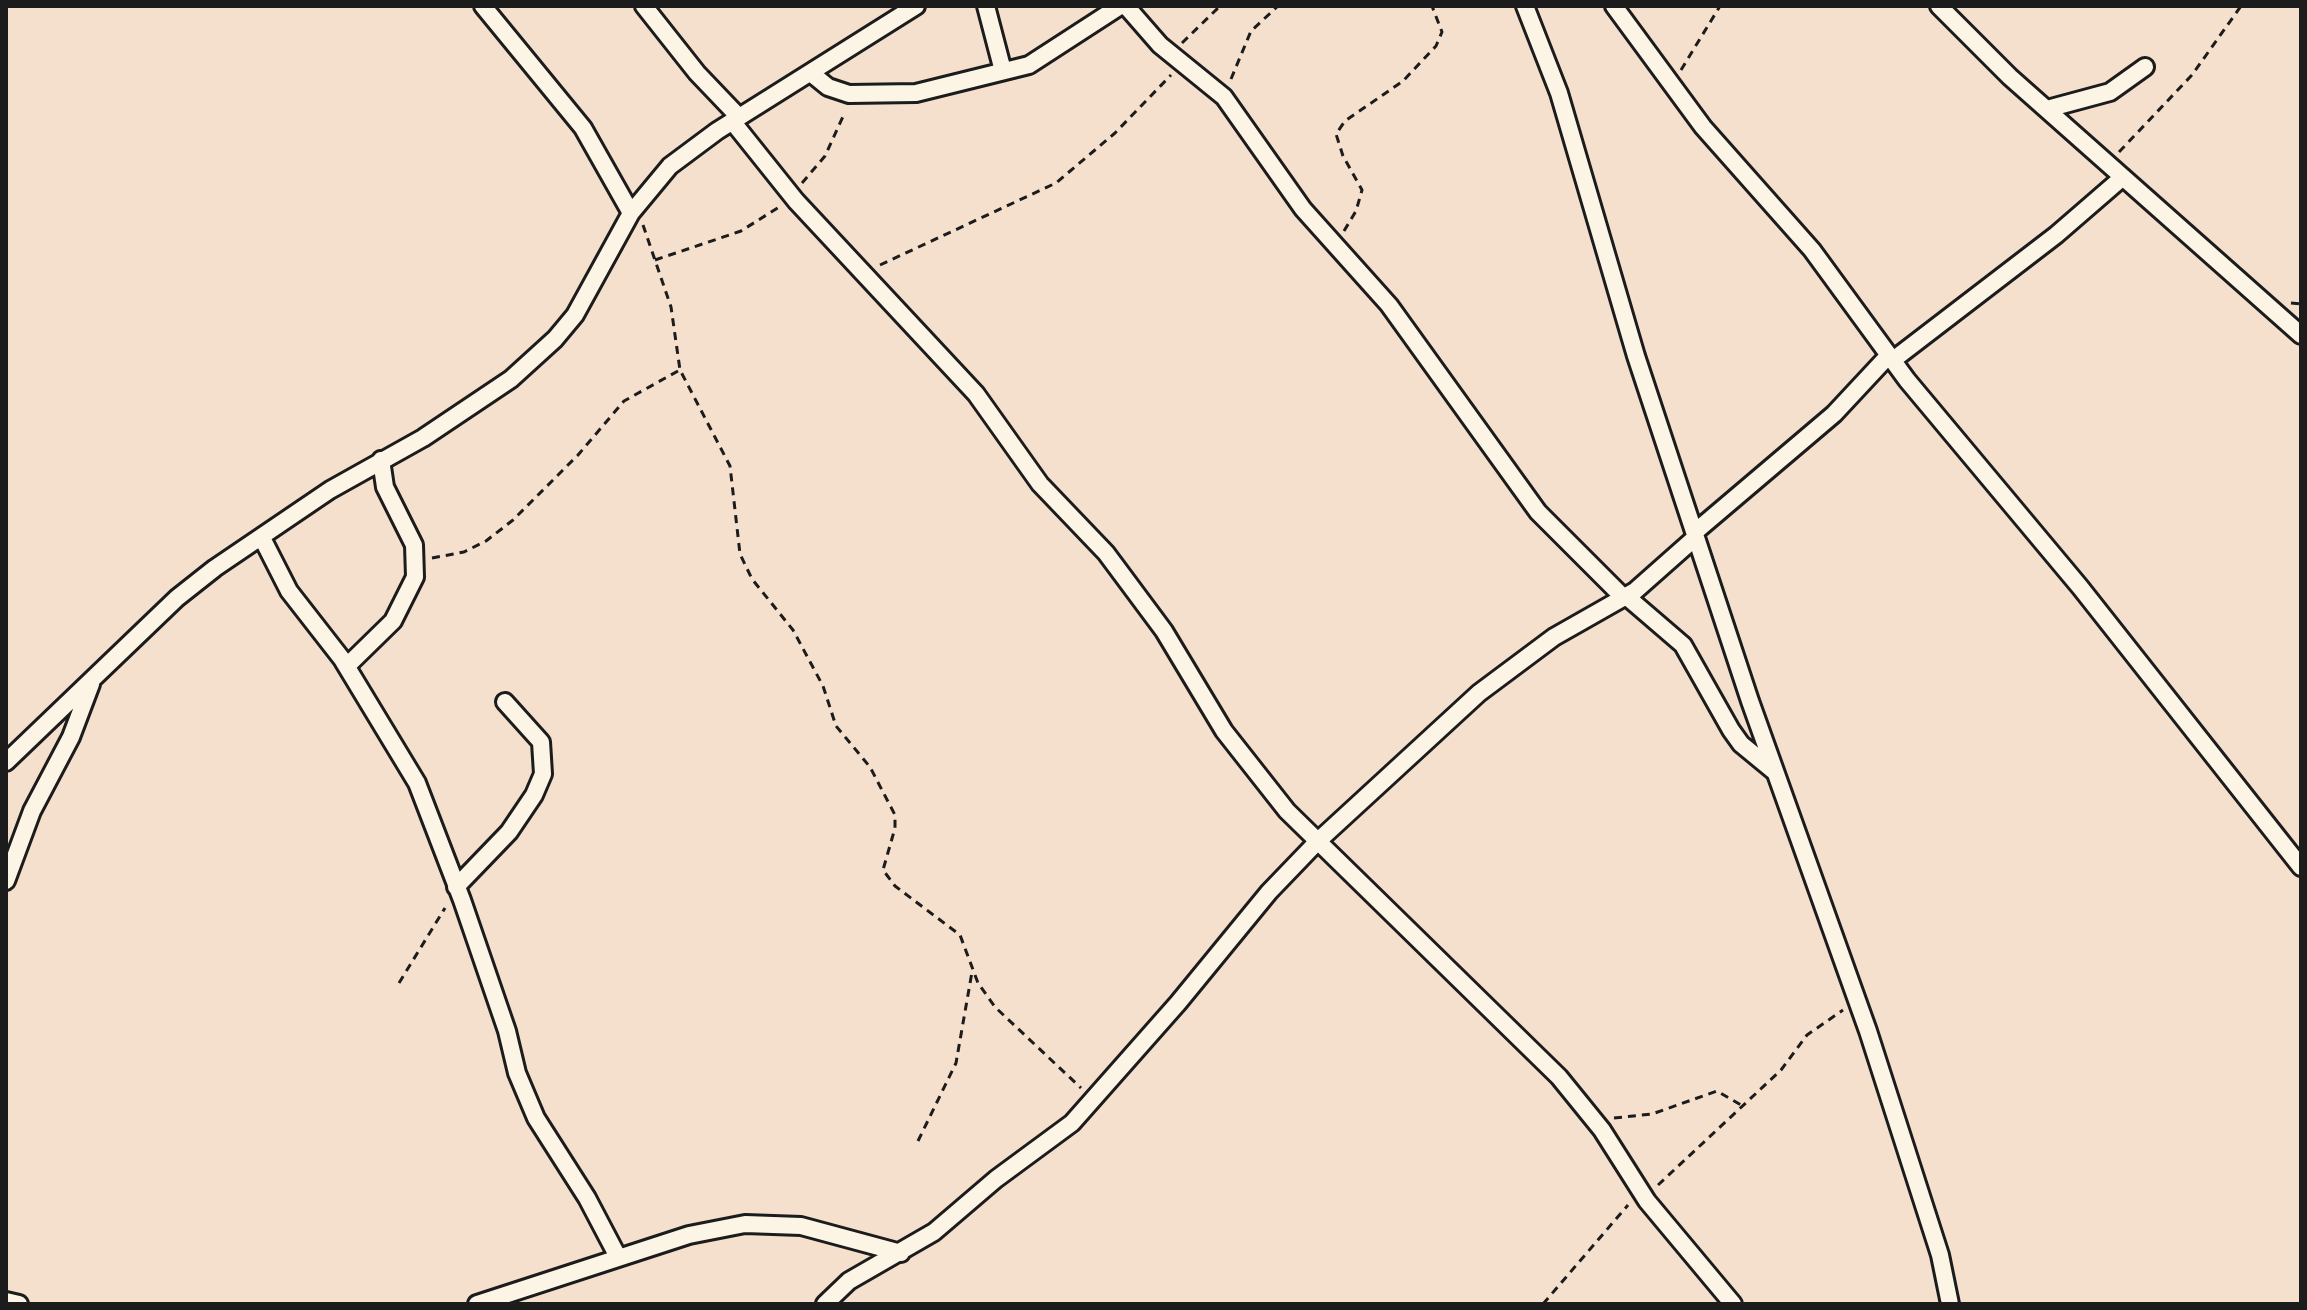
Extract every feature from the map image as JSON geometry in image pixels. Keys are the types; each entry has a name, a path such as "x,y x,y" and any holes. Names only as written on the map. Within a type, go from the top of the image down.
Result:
{"street":[{"path":"483,6 583,128 633,209"},
{"path":"644,6 736,119 792,195 976,394 1040,484 1106,553 1164,631 1224,731 1287,811 1524,1041 1594,1121 1643,1195 1733,1304"},
{"path":"6,762 92,683 177,598 262,538 511,379 555,339 597,279 633,209 670,166 736,119 916,6"},
{"path":"986,6 1003,71"},
{"path":"812,74 846,94 916,93 1029,65 1120,6"},
{"path":"1126,6 1177,59 1224,97 1303,209 1389,305 1538,512 1625,596 1683,645 1731,730 1751,753 1776,773"},
{"path":"1525,6 1559,93 1636,356 1695,534 1857,1001 1940,1255 1950,1304"},
{"path":"1614,6 1723,151 1812,250 1974,464 2080,587 2301,867"},
{"path":"1939,6 2047,109 2301,335"},
{"path":"2047,109 2110,92 2145,67"},
{"path":"825,1304 849,1281 901,1253 1037,1151 1094,1101 1269,892 1318,841 1479,693 1554,637 1625,596 1659,572 1767,467 1834,414 1891,358 2056,235 2123,177"},
{"path":"347,666 393,621 414,586 417,560 414,545 385,487 381,460"},
{"path":"262,538 289,591 347,666 417,783 536,1118 587,1198 618,1257"},
{"path":"6,881 32,811 84,710 92,683"},
{"path":"457,889 509,832 534,795 543,774 545,759 541,742 505,702"},
{"path":"477,1304 689,1235 745,1224 801,1226 901,1253"},
{"path":"6,1301 19,1304"}],"path":[{"path":"861,270 877,267 1056,183 1115,133 1220,6"},
{"path":"1224,97 1251,31 1278,6"},
{"path":"1333,243 1349,224 1361,199 1358,179 1343,156 1336,134 1345,121 1403,81 1436,46 1442,32 1432,6"},
{"path":"1671,82 1720,6"},
{"path":"2109,164 2192,75 2241,6"},
{"path":"655,260 741,231 792,195 825,156 842,125 846,94"},
{"path":"633,209 655,260 675,325 680,370 730,466 736,532 746,566 793,630 823,686 836,726 870,767 895,815 895,828 883,870 895,886 960,935 978,983 995,1007 1094,1101"},
{"path":"417,560 464,552 486,541 568,465 624,401 680,370"},
{"path":"399,983 457,889"},
{"path":"918,1141 956,1063 973,969"},
{"path":"1543,1304 1643,1195 1655,1188 1781,1070 1807,1035 1857,1001"},
{"path":"1594,1121 1652,1114 1717,1091 1741,1105"}]}
